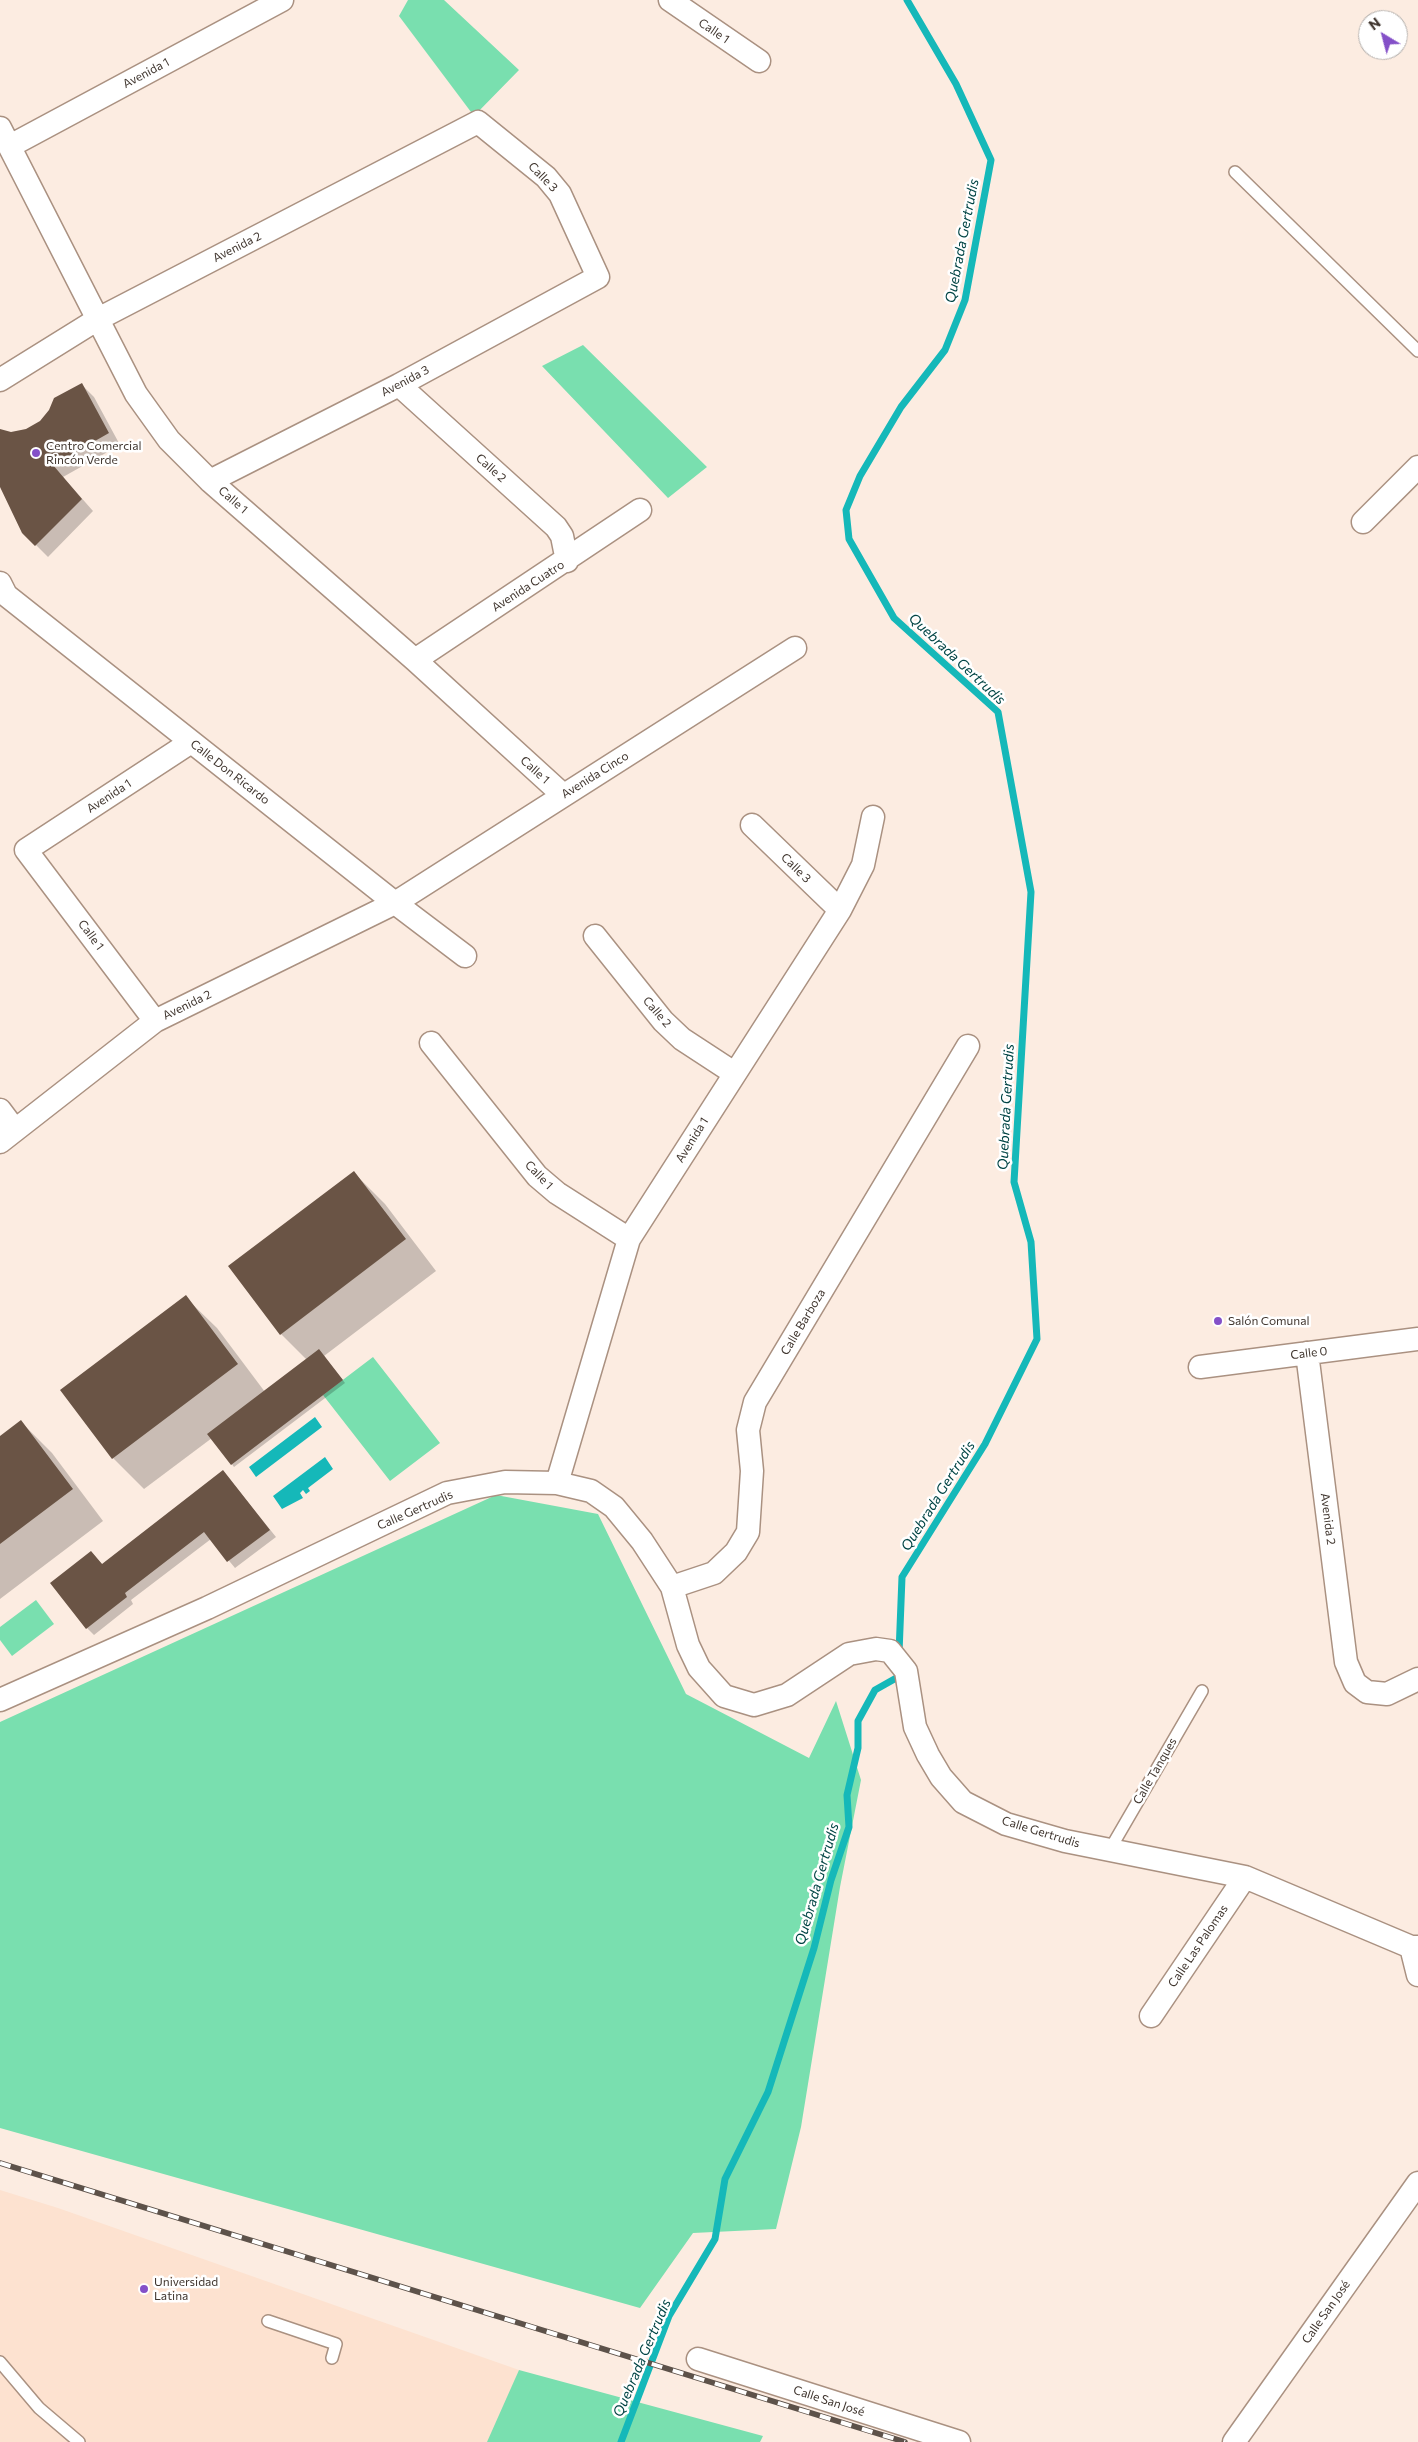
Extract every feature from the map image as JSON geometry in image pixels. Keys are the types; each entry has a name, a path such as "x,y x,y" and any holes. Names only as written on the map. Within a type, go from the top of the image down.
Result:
{"street":[{"name":"Avenida 1","path":"5,137 282,0"},
{"name":"Calle 1","path":"670,0 759,61"},
{"name":"Calle 3","path":"478,122 546,177 560,194 598,277"},
{"name":"Avenida 2","path":"0,380 98,318 478,122"},
{"name":"Calle 1","path":"5,137 136,394 169,440 210,481 415,660 562,795"},
{"name":"Avenida 3","path":"210,481 399,385 598,277"},
{"name":"Calle 2","path":"399,385 556,527 562,536 567,561"},
{"path":"1363,522 1418,468"},
{"name":"Avenida Cuatro","path":"415,660 567,561 640,510"},
{"name":"Calle Don Ricardo","path":"0,583 6,595 395,903 465,956"},
{"name":"Avenida Cinco","path":"395,903 795,648"},
{"name":"Avenida 1","path":"26,850 191,742"},
{"name":"Avenida 1","path":"557,1483 629,1239 734,1072 840,910 863,865 873,817"},
{"name":"Calle 3","path":"752,825 840,910"},
{"name":"Calle 1","path":"26,850 155,1020"},
{"name":"Avenida 2","path":"8,1136 155,1020 395,903"},
{"name":"Calle 2","path":"595,936 663,1021 682,1038 734,1072"},
{"name":"Calle 1","path":"431,1043 537,1176 557,1193 629,1239"},
{"name":"Calle Barboza","path":"672,1587 714,1573 736,1552 748,1532 752,1471 748,1430 755,1402 968,1046"},
{"path":"0,1110 8,1136"},
{"name":"Calle 0","path":"1200,1366 1418,1339"},
{"name":"Avenida 2","path":"1307,1354 1346,1662 1355,1683 1367,1692 1387,1694 1418,1679"},
{"name":"Calle Gertrudis","path":"0,1700 207,1608 447,1493 505,1482 557,1483 591,1491 614,1507 642,1541 672,1587 688,1646 700,1668 724,1696 754,1705 787,1695 832,1664 858,1651 890,1651 906,1671 915,1726 928,1755 941,1778 963,1802 1006,1824 1108,1851 1244,1877 1414,1947"},
{"name":"Calle Las Palomas","path":"1151,2016 1244,1877"},
{"path":"1414,1947 1418,1975"},
{"name":"Calle San José","path":"1234,2442 1418,2182"},
{"name":"Calle San José","path":"698,2359 959,2442"}],"lane":[{"path":"1235,172 1418,351"},
{"name":"Calle Tanques","path":"1108,1851 1202,1691"},
{"path":"268,2320 336,2344 332,2358"},
{"path":"0,2362 39,2408 78,2442"}],"shaded area":[{"name":"Universidad Latina","path":"0,2190 58,2208 519,2370 490,2442 0,2442"}],"green space":[{"path":"408,0 444,0 519,70 474,116 399,16"},
{"path":"583,345 707,467 668,498 542,366"},
{"path":"373,1357 440,1443 390,1481 323,1395"},
{"path":"496,1495 598,1514 686,1694 809,1758 836,1701 861,1780 840,1887 801,2127 776,2229 693,2233 640,2308 0,2128 0,1722"},
{"path":"36,1600 54,1624 12,1656 0,1640 0,1627"},
{"path":"519,2370 763,2436 760,2442 487,2442"}],"water":[{"path":"315,1417 322,1427 256,1477 249,1467"},
{"path":"325,1457 333,1469 308,1488 310,1491 306,1494 303,1490 300,1493 303,1498 282,1509 273,1496"}],"building":[{"name":"Centro Comercial Rincón Verde","path":"82,383 109,433 53,465 82,499 35,546 22,533 0,487 0,429 11,432 26,429 40,421 49,410 54,398"},
{"path":"354,1171 406,1239 280,1335 228,1266"},
{"path":"186,1295 238,1364 112,1459 60,1390"},
{"path":"319,1349 343,1380 231,1465 207,1434"},
{"path":"21,1420 73,1489 0,1544 0,1436"},
{"path":"223,1470 270,1530 227,1562 204,1532 125,1593 127,1597 86,1629 50,1583 91,1551 102,1564"}],"waterway":[{"name":"Quebrada Gertrudis","path":"899,1653 902,1577 985,1444 1037,1339 1031,1242 1014,1182 1031,892 998,712 894,618 849,539 846,510 860,476 901,407 945,350 965,300 991,160 956,84 907,0"},
{"name":"Quebrada Gertrudis","path":"621,2442 669,2316 715,2239 725,2179 768,2092 814,1948 831,1880 849,1827 847,1795 858,1748 858,1721 875,1690 898,1677 898,1671"}],"railway":[{"path":"0,2163 905,2442"}],"place":[{"name":"Centro Comercial Rincón Verde","path":"36,453"},
{"name":"Salón Comunal","path":"1218,1321"},
{"name":"Universidad Latina","path":"144,2289"}]}
